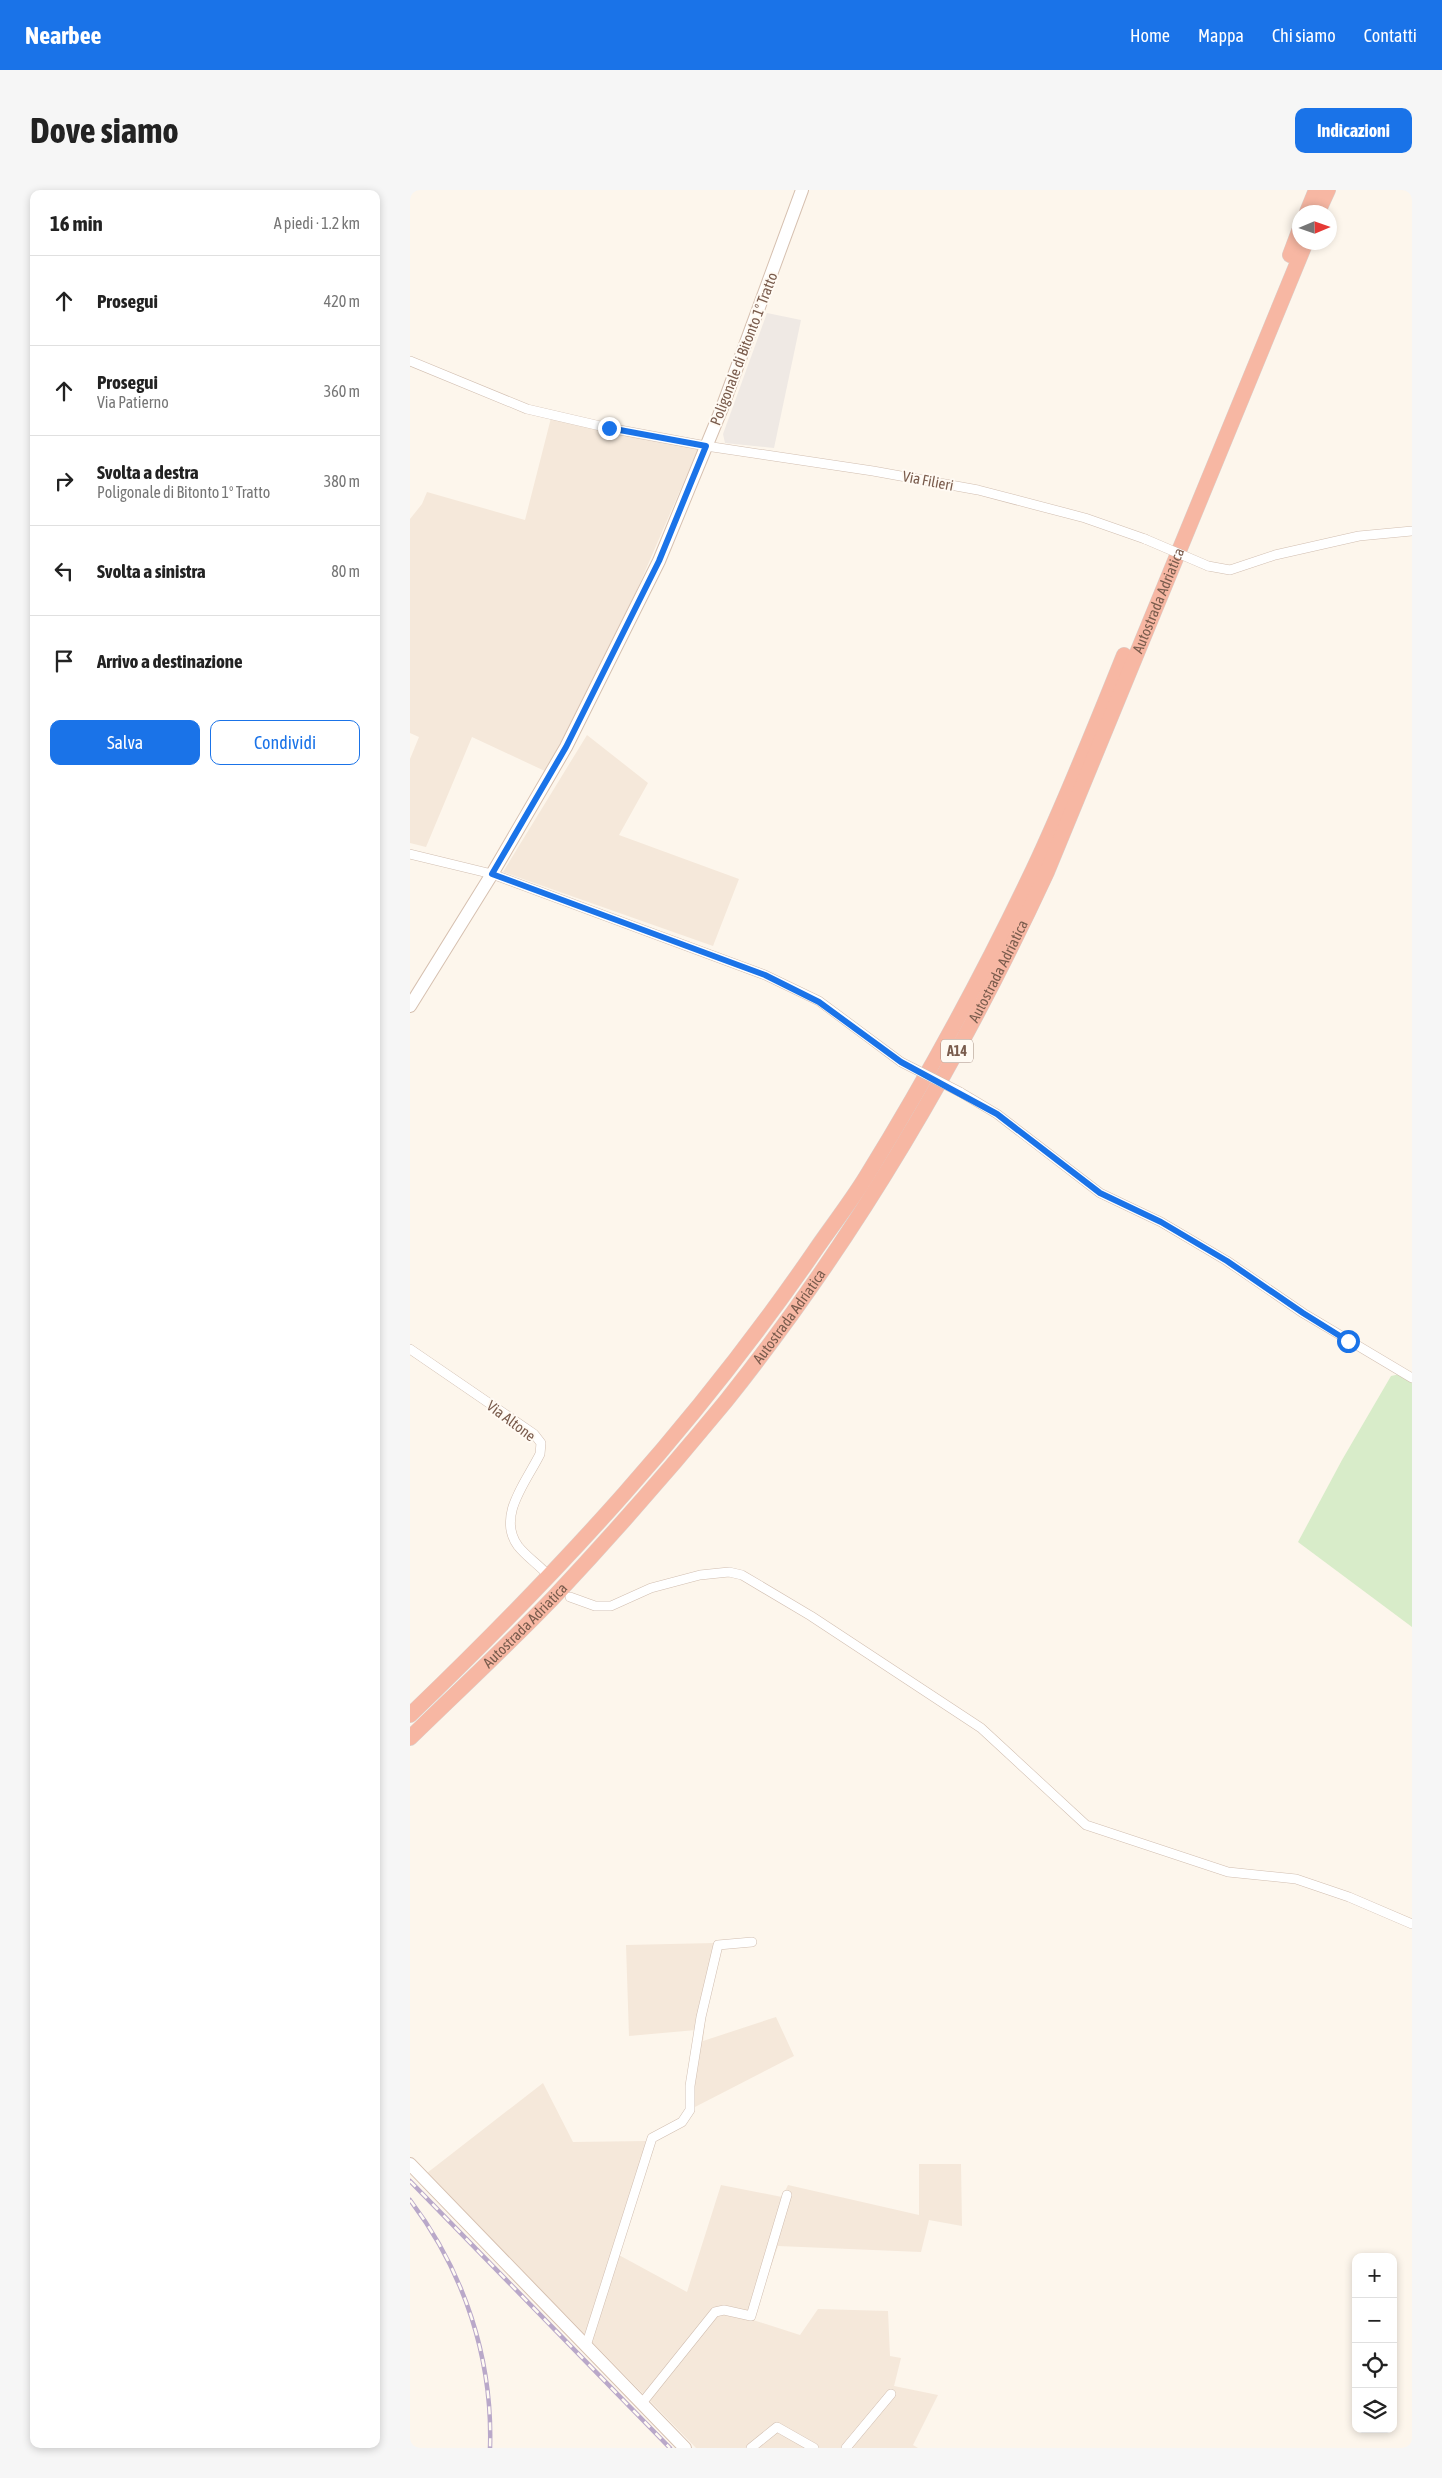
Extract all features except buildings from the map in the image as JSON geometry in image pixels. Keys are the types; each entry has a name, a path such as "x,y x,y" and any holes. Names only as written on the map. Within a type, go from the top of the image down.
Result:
{"highway":[{"path":"1310,205 1316,190"},
{"path":"1321,205 1328,190"},
{"name":"Autostrada Adriatica","path":"410,1715 496,1632 632,1488 755,1336 864,1179 954,1026 1035,867 1292,250"},
{"name":"Autostrada Adriatica","path":"410,1738 552,1598 617,1528 725,1401 770,1344 836,1250 921,1114 1002,966 1047,872 1303,250"}],"main road":[{"name":"Poligonale di Bitonto 1° Tratto","path":"410,1006 492,874 575,729 659,561 706,446 802,190"},
{"path":"410,2164 685,2448"}],"street":[{"name":"Via Filieri","path":"410,361 527,408 609,428 706,446 874,471 978,490 1086,518 1145,539 1208,566 1230,570 1275,555 1360,536 1412,531"},
{"path":"410,854 492,874 765,975 819,1002 901,1062 960,1092 997,1114 1100,1193 1161,1222 1227,1261 1303,1313 1412,1378"},
{"name":"Via Altone","path":"410,1348 534,1434 541,1443 540,1454 510,1514 513,1537 519,1547 544,1571"},
{"path":"570,1597 595,1606 611,1606 651,1588 700,1575 729,1572 742,1575 812,1616 981,1728 1086,1825 1228,1872 1296,1878 1349,1897 1412,1924"},
{"path":"586,2346 652,2138 682,2122 690,2110 690,2086 701,2017 718,1945 752,1942"},
{"path":"642,2403 715,2312 724,2310 751,2316 787,2194"},
{"path":"846,2448 891,2394"},
{"path":"751,2448 777,2427 814,2448"}],"shaded area":[{"path":"767,313 801,320 774,448 725,443 723,434"},
{"path":"551,418 698,449 617,636 547,772 472,737 426,847 410,843 410,759 419,737 410,733 410,519 422,504 427,492 525,520"},
{"path":"587,735 648,783 619,835 739,879 713,946 503,872"},
{"path":"714,1943 703,2041 776,2017 794,2056 693,2108 696,2030 629,2036 626,1945"},
{"path":"543,2083 573,2142 646,2141 617,2254 687,2292 721,2185 782,2197 788,2185 919,2215 919,2164 961,2164 962,2226 929,2220 921,2252 778,2246 753,2320 800,2335 818,2309 888,2311 890,2356 901,2358 894,2386 938,2395 913,2445 918,2448 696,2448 427,2173"}],"green space":[{"path":"1400,1374 1412,1382 1412,1627 1298,1542 1342,1460 1391,1376"}],"railway":[{"path":"410,2181 670,2448"},
{"path":"410,2200 446,2256 460,2286 471,2317 480,2349 486,2382 490,2415 490,2448"}],"route":[{"path":"609,428 706,446 659,561 566,747 492,874 765,975 819,1002 901,1062 960,1092 997,1114 1100,1193 1161,1222 1227,1261 1348,1341"}]}
